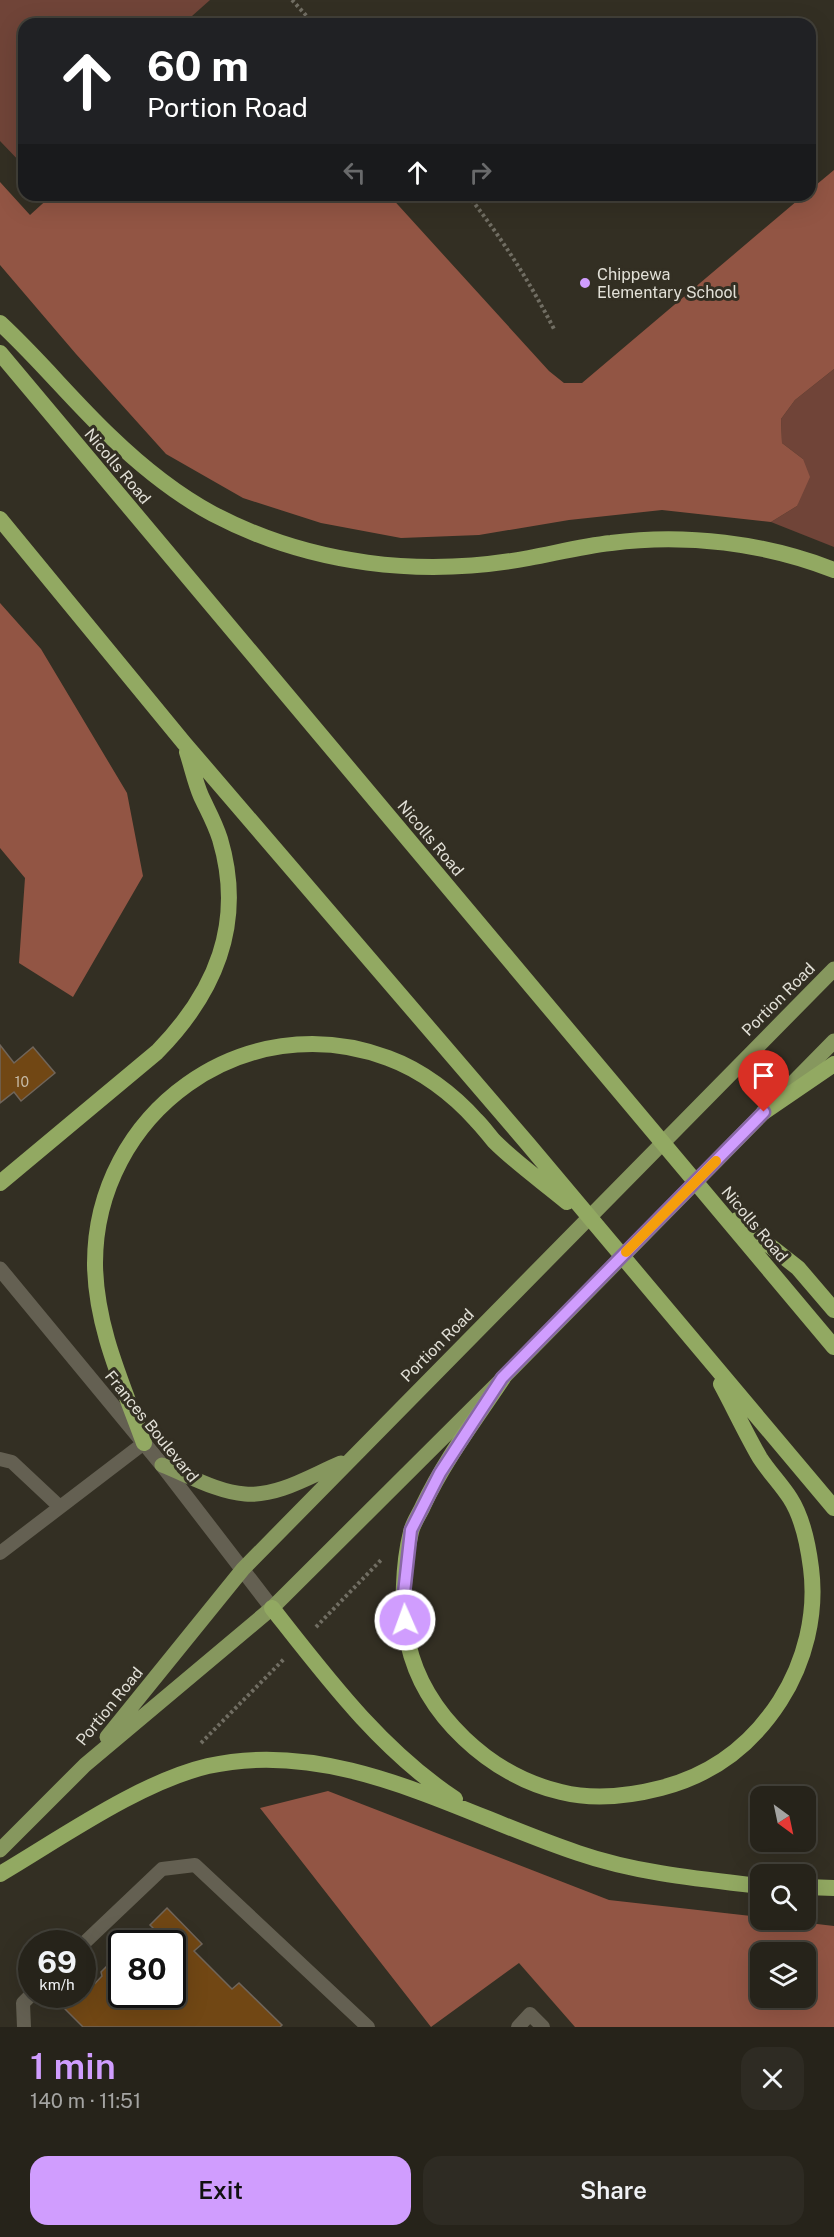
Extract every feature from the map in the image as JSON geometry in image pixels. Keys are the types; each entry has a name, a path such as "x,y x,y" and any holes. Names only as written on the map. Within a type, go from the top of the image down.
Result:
{"highway":[{"path":"0,323 35,355 70,396 148,469 212,513 248,530 322,554 366,563 405,567 445,567 529,558 613,542 690,540 732,544 775,552 834,570"},
{"name":"Nicolls Road","path":"0,353 706,1195 760,1248 834,1347"},
{"path":"0,519 184,743 528,1144 834,1508"},
{"path":"0,1183 157,1052 179,1029 197,1005 211,980 221,955 226,926 228,896 226,867 212,817 201,796 184,743"},
{"path":"144,1443 106,1340 100,1317 95,1263 98,1232 112,1177 140,1128 179,1091 202,1075 227,1062 255,1051 280,1045 336,1045 365,1050 391,1059 438,1086 459,1103 494,1141 603,1233"},
{"path":"764,1112 834,1064"},
{"path":"760,1248 798,1268 834,1310"},
{"path":"502,1378 440,1473 411,1530 404,1593 408,1645 429,1694 442,1715 482,1754 506,1770 562,1793 620,1796 680,1784 707,1772 730,1757 752,1738 770,1717 797,1669 806,1643 813,1592 811,1568 800,1518 791,1500 762,1461 705,1354"},
{"path":"272,1608 368,1726 434,1785 478,1815"},
{"path":"0,1874 164,1781 210,1766 242,1762 307,1762 378,1778 580,1854 642,1870 750,1885"},
{"path":"816,1887 834,1888"}],"main road":[{"name":"Portion Road","path":"85,1765 243,1569 834,969"},
{"name":"Portion Road","path":"0,1850 85,1765 272,1608 834,1041"},
{"path":"162,1466 230,1491 253,1494 277,1490 349,1459"}],"street":[{"name":"Frances Boulevard","path":"0,1269 144,1443 272,1608"}],"lane":[{"path":"0,1553 144,1443"},
{"path":"0,1459 12,1462 60,1507"},
{"path":"96,1932 162,1869 195,1865 369,2027"},
{"path":"23,2008 24,2027"},
{"path":"518,2027 530,2014 543,2027"}],"path":[{"path":"292,0 308,18"},
{"path":"473,201 503,240 527,278 554,329"},
{"path":"314,1629 386,1556"},
{"path":"199,1746 289,1654"}],"shaded area":[{"path":"0,0 210,0 190,18 18,18 18,160 0,141"},
{"path":"834,170 834,369 795,400 781,419 782,443 803,459 810,477 797,506 771,522 662,510 569,520 479,535 401,538 321,523 243,498 166,454 0,265 0,182 30,215 45,201 394,201 549,371 564,383 582,383 797,201 816,201 816,185"},
{"path":"834,369 834,547 771,522 797,506 803,459 782,443 781,419 795,400"},
{"path":"0,603 41,649 127,793 143,876 73,997 19,963 25,878 0,848"},
{"path":"328,1791 609,1900 750,1916 750,1930 816,1930 816,1924 834,1926 834,2027 575,2027 519,1963 431,2027 260,1808"}],"building":[{"path":"0,1045 14,1063 33,1047 55,1073 21,1101 14,1092 0,1103"},
{"path":"167,1908 202,1944 194,1951 232,1989 239,1983 282,2025 280,2027 83,2027 64,2008 96,2008 96,1982 108,1965 108,2008 186,2008 186,1930 151,1930 153,1928 150,1925"}],"slow traffic":[{"path":"626,1252 716,1161"}],"place":[{"name":"Chippewa Elementary School","path":"585,283"}],"route":[{"path":"405,1620 404,1593 411,1530 440,1473 502,1378 764,1112"}]}
